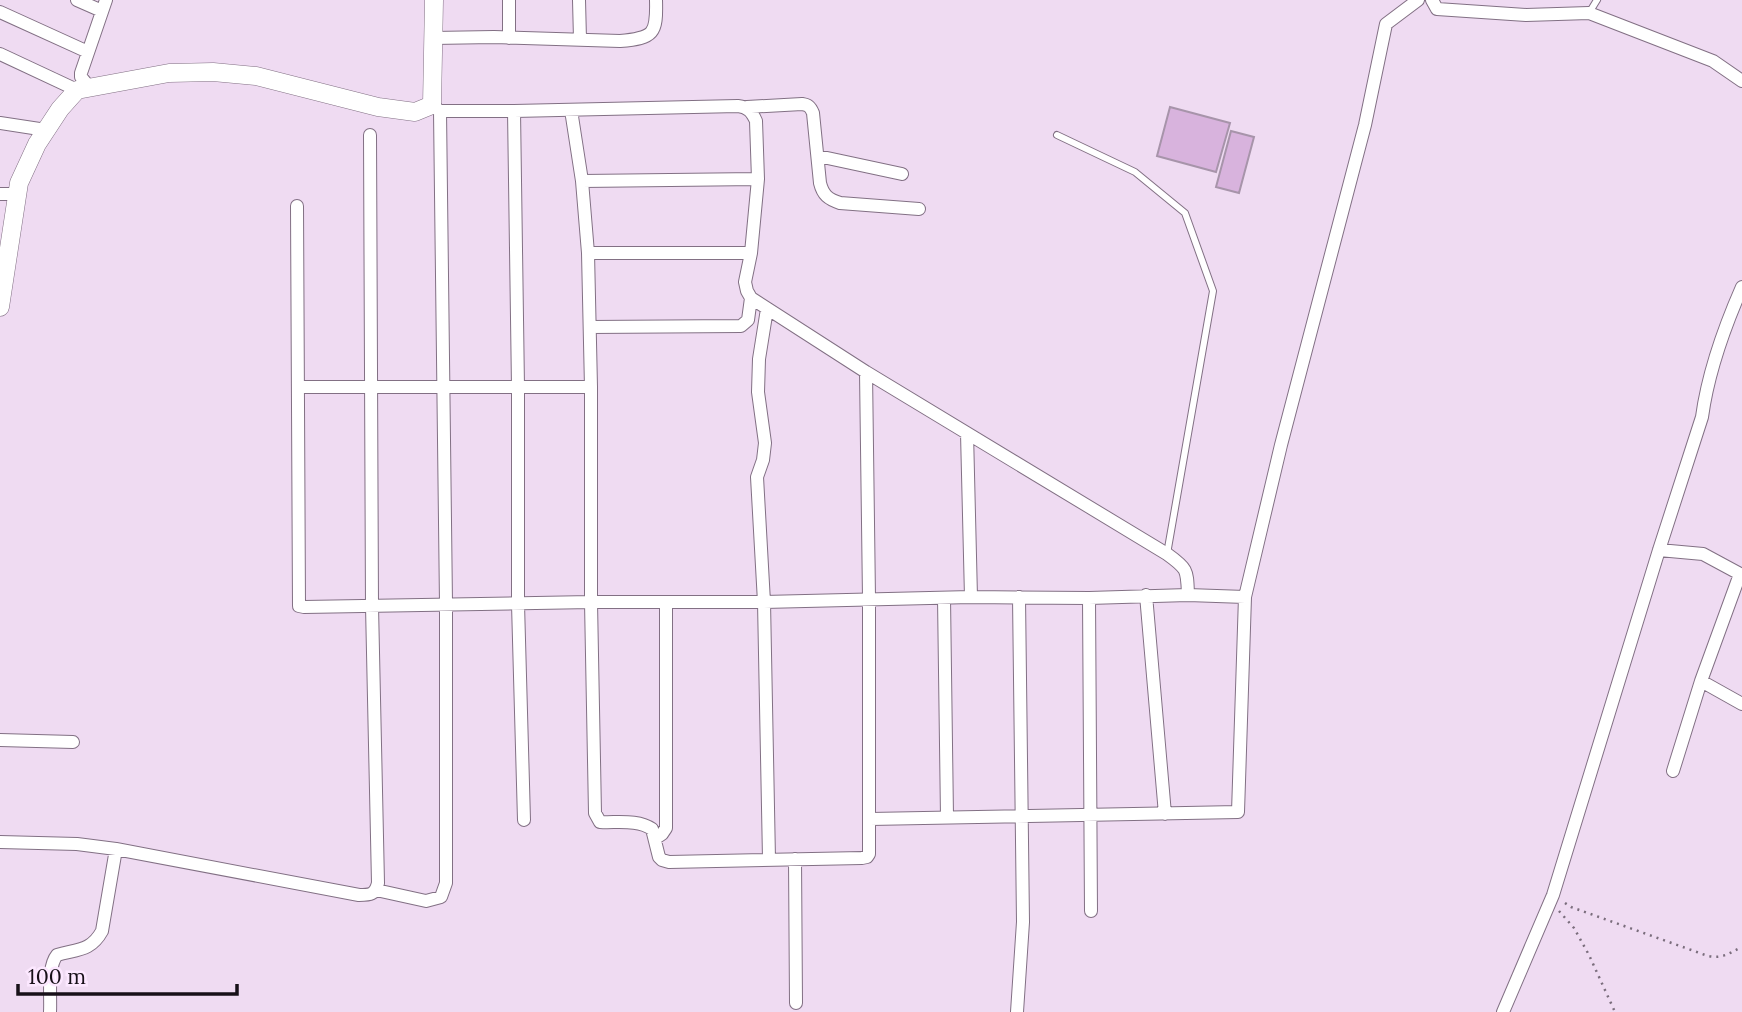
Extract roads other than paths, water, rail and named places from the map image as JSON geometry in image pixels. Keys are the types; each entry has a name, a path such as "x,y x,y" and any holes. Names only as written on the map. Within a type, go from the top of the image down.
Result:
{"street":[{"path":"77,0 104,6 81,73 84,89"},
{"path":"0,842 77,844 116,849 359,895 376,890 426,901 441,897 446,883 446,604 434,0"},
{"path":"509,0 509,38"},
{"path":"579,0 580,39"},
{"path":"433,38 640,39 654,28 657,20 656,0"},
{"path":"870,819 1238,812 1245,597 1281,445 1365,125 1386,24 1418,0"},
{"path":"1432,0 1437,9 1492,7 1526,15 1589,13 1713,61 1742,81"},
{"path":"0,12 88,52"},
{"path":"0,54 84,89"},
{"path":"0,307 9,194 19,183 37,144 60,109 84,89 169,73 213,72 256,76 378,107 415,112 436,108 514,111 808,105 813,113 823,194 840,203 919,209"},
{"path":"747,107 756,121 758,179 746,282 751,298 866,372 1167,554 1184,567 1188,575 1188,595"},
{"path":"571,110 582,181 588,253 596,818 600,822 642,823 652,829 662,860 862,859 869,854 866,372"},
{"path":"514,111 518,604 524,820"},
{"path":"0,123 46,131"},
{"path":"370,135 372,606 378,869 376,890"},
{"path":"818,156 902,174"},
{"path":"582,181 758,179"},
{"path":"297,206 299,606 764,602 869,598 1089,598 1146,595 1245,597"},
{"path":"588,253 751,253"},
{"path":"1503,1012 1552,898 1702,417 1704,397 1727,320 1742,288"},
{"path":"590,327 741,326 748,320 751,298"},
{"path":"767,309 758,392 765,443 757,477 764,602 769,859"},
{"path":"298,387 591,387"},
{"path":"967,433 971,597"},
{"path":"1659,550 1703,554 1741,574 1701,681 1673,771"},
{"path":"1146,595 1165,814"},
{"path":"1017,1012 1023,922 1018,597"},
{"path":"944,598 947,817"},
{"path":"1089,598 1091,911"},
{"path":"656,838 666,828 666,602"},
{"path":"1701,681 1742,704"},
{"path":"0,740 73,741"},
{"path":"50,1012 53,960 57,956 91,946 102,931 116,849"},
{"path":"795,859 796,1003"}],"lane":[{"path":"1589,13 1597,0"},
{"path":"1057,135 1135,172 1185,214 1213,291 1167,554"}]}
